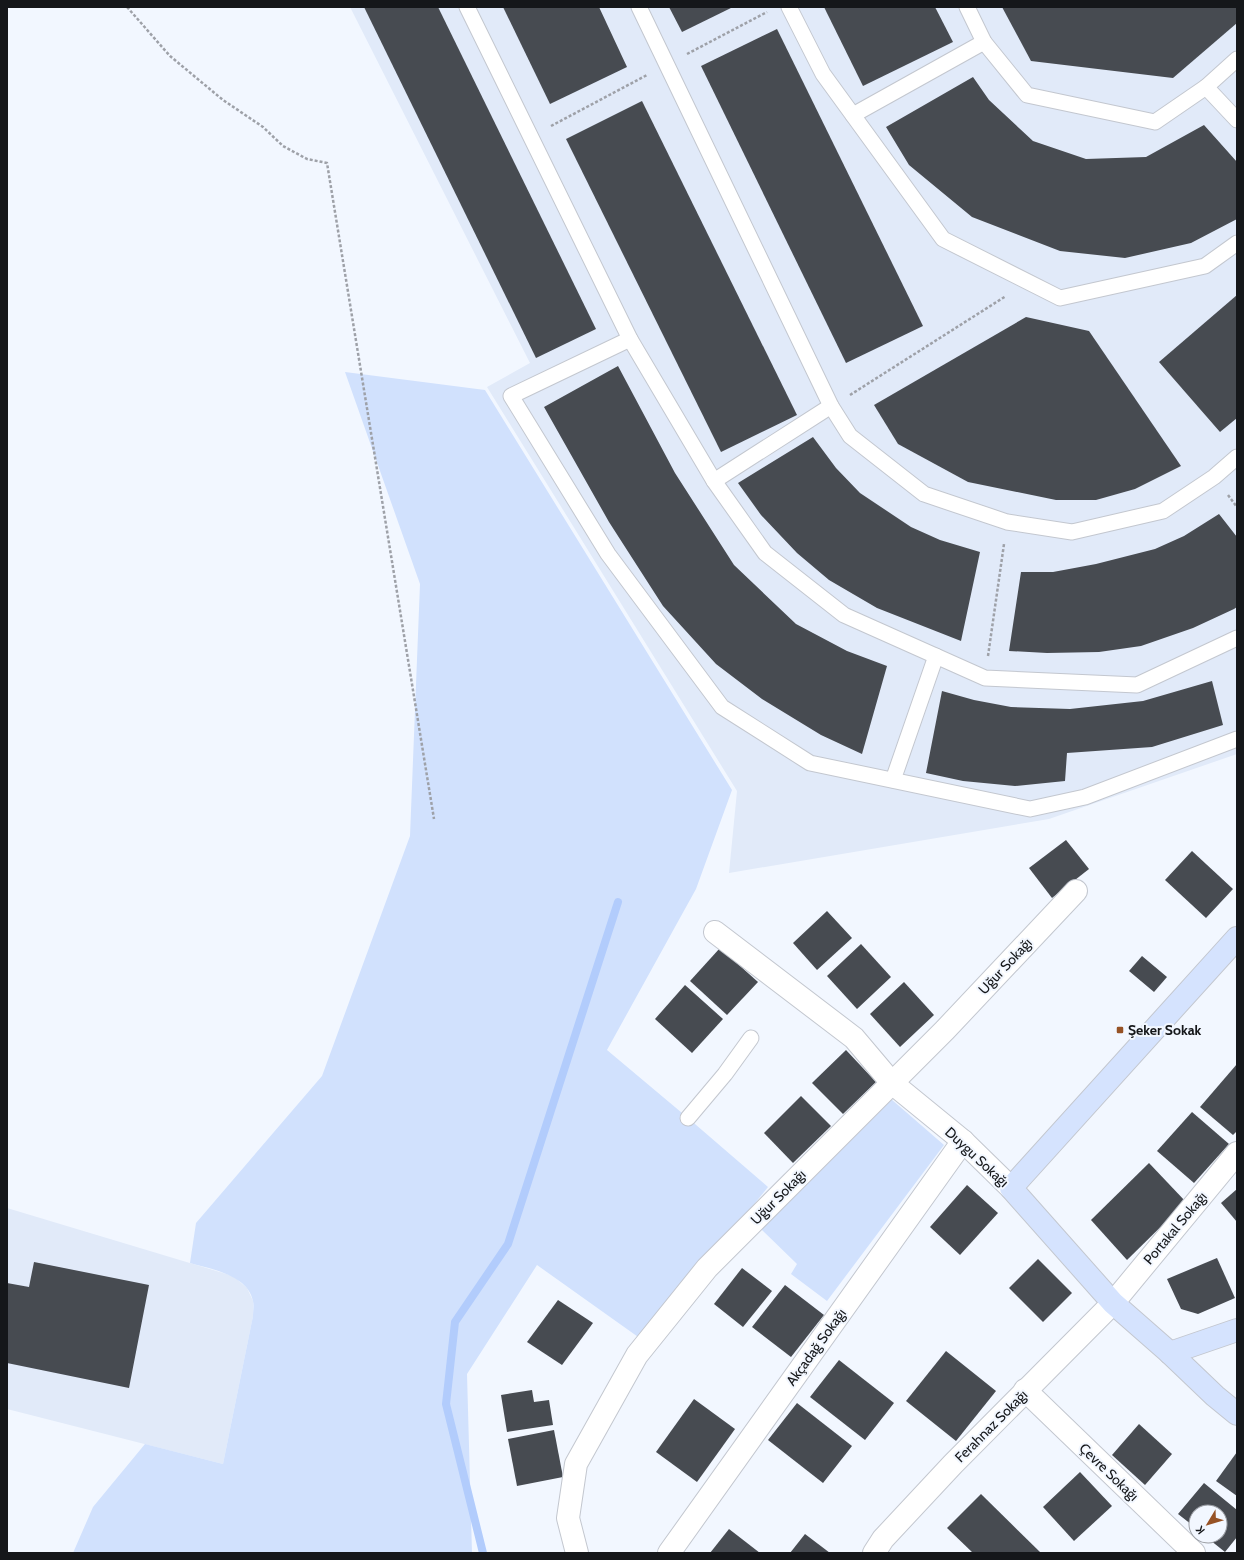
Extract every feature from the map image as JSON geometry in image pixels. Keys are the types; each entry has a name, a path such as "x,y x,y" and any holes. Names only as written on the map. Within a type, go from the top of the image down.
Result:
{"street":[{"name":"Uğur Sokağı","path":"576,1553 568,1518 576,1464 638,1355 707,1268 945,1030 1076,891"},
{"name":"Duygu Sokağı","path":"715,932 854,1038 892,1083 963,1141 1011,1188 1112,1302 1170,1353 1215,1396 1237,1414"},
{"path":"1011,1188 1237,938"},
{"name":"Akçadağ Sokağı","path":"669,1553 963,1141"},
{"name":"Portakal Sokağı","path":"1112,1302 1237,1153"},
{"name":"Ferahnaz Sokağı","path":"874,1553 883,1539 953,1464 1112,1302"},
{"path":"1170,1353 1237,1330"},
{"name":"Çevre Sokağı","path":"1025,1390 1194,1553"}],"lane":[{"path":"467,7 630,339 714,481 765,553 844,614 984,678 1137,685 1237,638"},
{"path":"639,7 831,406 850,436 924,494 1007,522 1072,532 1162,511 1214,477 1237,457"},
{"path":"789,7 823,74 943,239 1060,298 1205,266 1237,243"},
{"path":"966,7 984,42 1027,95 1155,122 1206,87 1237,59"},
{"path":"853,115 984,42"},
{"path":"1206,87 1237,120"},
{"path":"630,339 511,396 608,554 722,706 810,763 1030,809 1085,797 1237,739"},
{"path":"714,481 831,406"},
{"path":"893,780 936,656"},
{"path":"688,1118 725,1074 751,1038"}],"path":[{"path":"127,7 170,56 223,100 263,127 283,146 307,159 327,163 434,819"},
{"path":"831,406 1029,282"},
{"path":"984,678 1007,522"}],"shaded area":[{"path":"350,7 1237,7 1237,754 1049,819 729,873 737,791 487,387 530,363"},
{"path":"345,372 485,390 732,790 696,889 607,1050 768,1187 713,1255 648,1344 537,1265 467,1374 472,1553 73,1553 93,1507 145,1444 223,1464 253,1316 253,1303 250,1292 236,1279 228,1274 190,1263 196,1223 322,1076 410,836 420,584"},
{"path":"891,1099 944,1145 827,1301 791,1274 797,1264 761,1229"},
{"path":"7,1208 233,1276 247,1288 253,1301 253,1316 223,1464 7,1409"}],"building":[{"path":"364,7 438,7 596,329 536,358"},
{"path":"503,7 599,7 627,67 550,104"},
{"path":"669,7 733,7 682,32"},
{"path":"824,7 935,7 953,42 863,86"},
{"path":"1002,7 1237,7 1237,23 1173,78 1031,61"},
{"path":"777,29 923,326 846,363 701,66"},
{"path":"973,77 989,100 1033,141 1086,159 1146,157 1204,125 1237,162 1237,219 1191,243 1125,258 1060,251 972,217 909,165 886,127"},
{"path":"642,101 797,415 721,452 566,139"},
{"path":"1237,295 1237,418 1220,432 1159,362"},
{"path":"1026,317 1089,331 1181,466 1135,489 1096,500 1056,500 968,482 898,444 874,405"},
{"path":"618,366 675,473 734,565 796,624 847,651 887,666 862,754 821,735 762,699 716,664 663,606 609,522 544,407"},
{"path":"813,437 836,468 860,493 911,527 940,540 980,552 961,641 877,608 829,580 797,553 761,515 738,483"},
{"path":"1219,514 1237,537 1237,607 1234,609 1193,628 1141,646 1099,652 1047,653 1009,651 1021,572 1053,572 1096,564 1155,549 1184,536"},
{"path":"1212,681 1223,725 1152,747 1067,753 1065,781 1015,786 963,781 926,773 942,691 974,700 1011,707 1070,709 1143,701"},
{"path":"1066,840 1089,869 1052,898 1029,868"},
{"path":"1192,851 1233,889 1206,918 1165,880"},
{"path":"827,911 852,938 817,970 793,943"},
{"path":"861,944 891,977 857,1009 827,976"},
{"path":"720,948 758,982 727,1015 690,981"},
{"path":"1142,956 1167,977 1154,992 1129,971"},
{"path":"904,982 934,1015 900,1047 870,1014"},
{"path":"685,985 723,1019 692,1053 655,1019"},
{"path":"846,1050 876,1082 843,1114 812,1083"},
{"path":"1237,1064 1237,1131 1233,1135 1200,1107"},
{"path":"801,1096 831,1126 793,1163 764,1133"},
{"path":"1192,1112 1229,1144 1194,1183 1157,1151"},
{"path":"1149,1163 1186,1202 1127,1260 1091,1220"},
{"path":"967,1185 998,1213 960,1255 930,1227"},
{"path":"1237,1189 1237,1222 1221,1203"},
{"path":"1217,1258 1235,1298 1198,1314 1181,1309 1167,1279"},
{"path":"1038,1259 1072,1293 1043,1322 1009,1288"},
{"path":"34,1262 149,1285 129,1388 7,1363 7,1283 29,1287"},
{"path":"742,1268 772,1291 743,1327 714,1304"},
{"path":"785,1285 824,1315 791,1357 752,1327"},
{"path":"558,1300 593,1323 562,1365 527,1342"},
{"path":"946,1351 996,1391 956,1441 906,1401"},
{"path":"839,1360 894,1403 865,1440 810,1397"},
{"path":"532,1390 534,1402 549,1400 553,1425 507,1432 501,1395"},
{"path":"694,1399 735,1429 697,1482 656,1452"},
{"path":"797,1403 852,1446 823,1483 768,1440"},
{"path":"1139,1424 1172,1454 1145,1485 1112,1455"},
{"path":"554,1430 563,1477 517,1486 508,1439"},
{"path":"1237,1452 1237,1496 1216,1481"},
{"path":"1080,1472 1112,1506 1074,1541 1043,1507"},
{"path":"1204,1483 1237,1510 1237,1537 1225,1552 1215,1544 1228,1544 1228,1504 1188,1504 1188,1522 1178,1514"},
{"path":"981,1494 1041,1553 973,1553 947,1528"},
{"path":"729,1529 760,1553 710,1553"},
{"path":"805,1534 830,1553 790,1553"}],"waterway":[{"path":"483,1553 446,1404 455,1322 508,1244 618,902"}],"place":[{"name":"Şeker Sokak","path":"1120,1030"}]}
